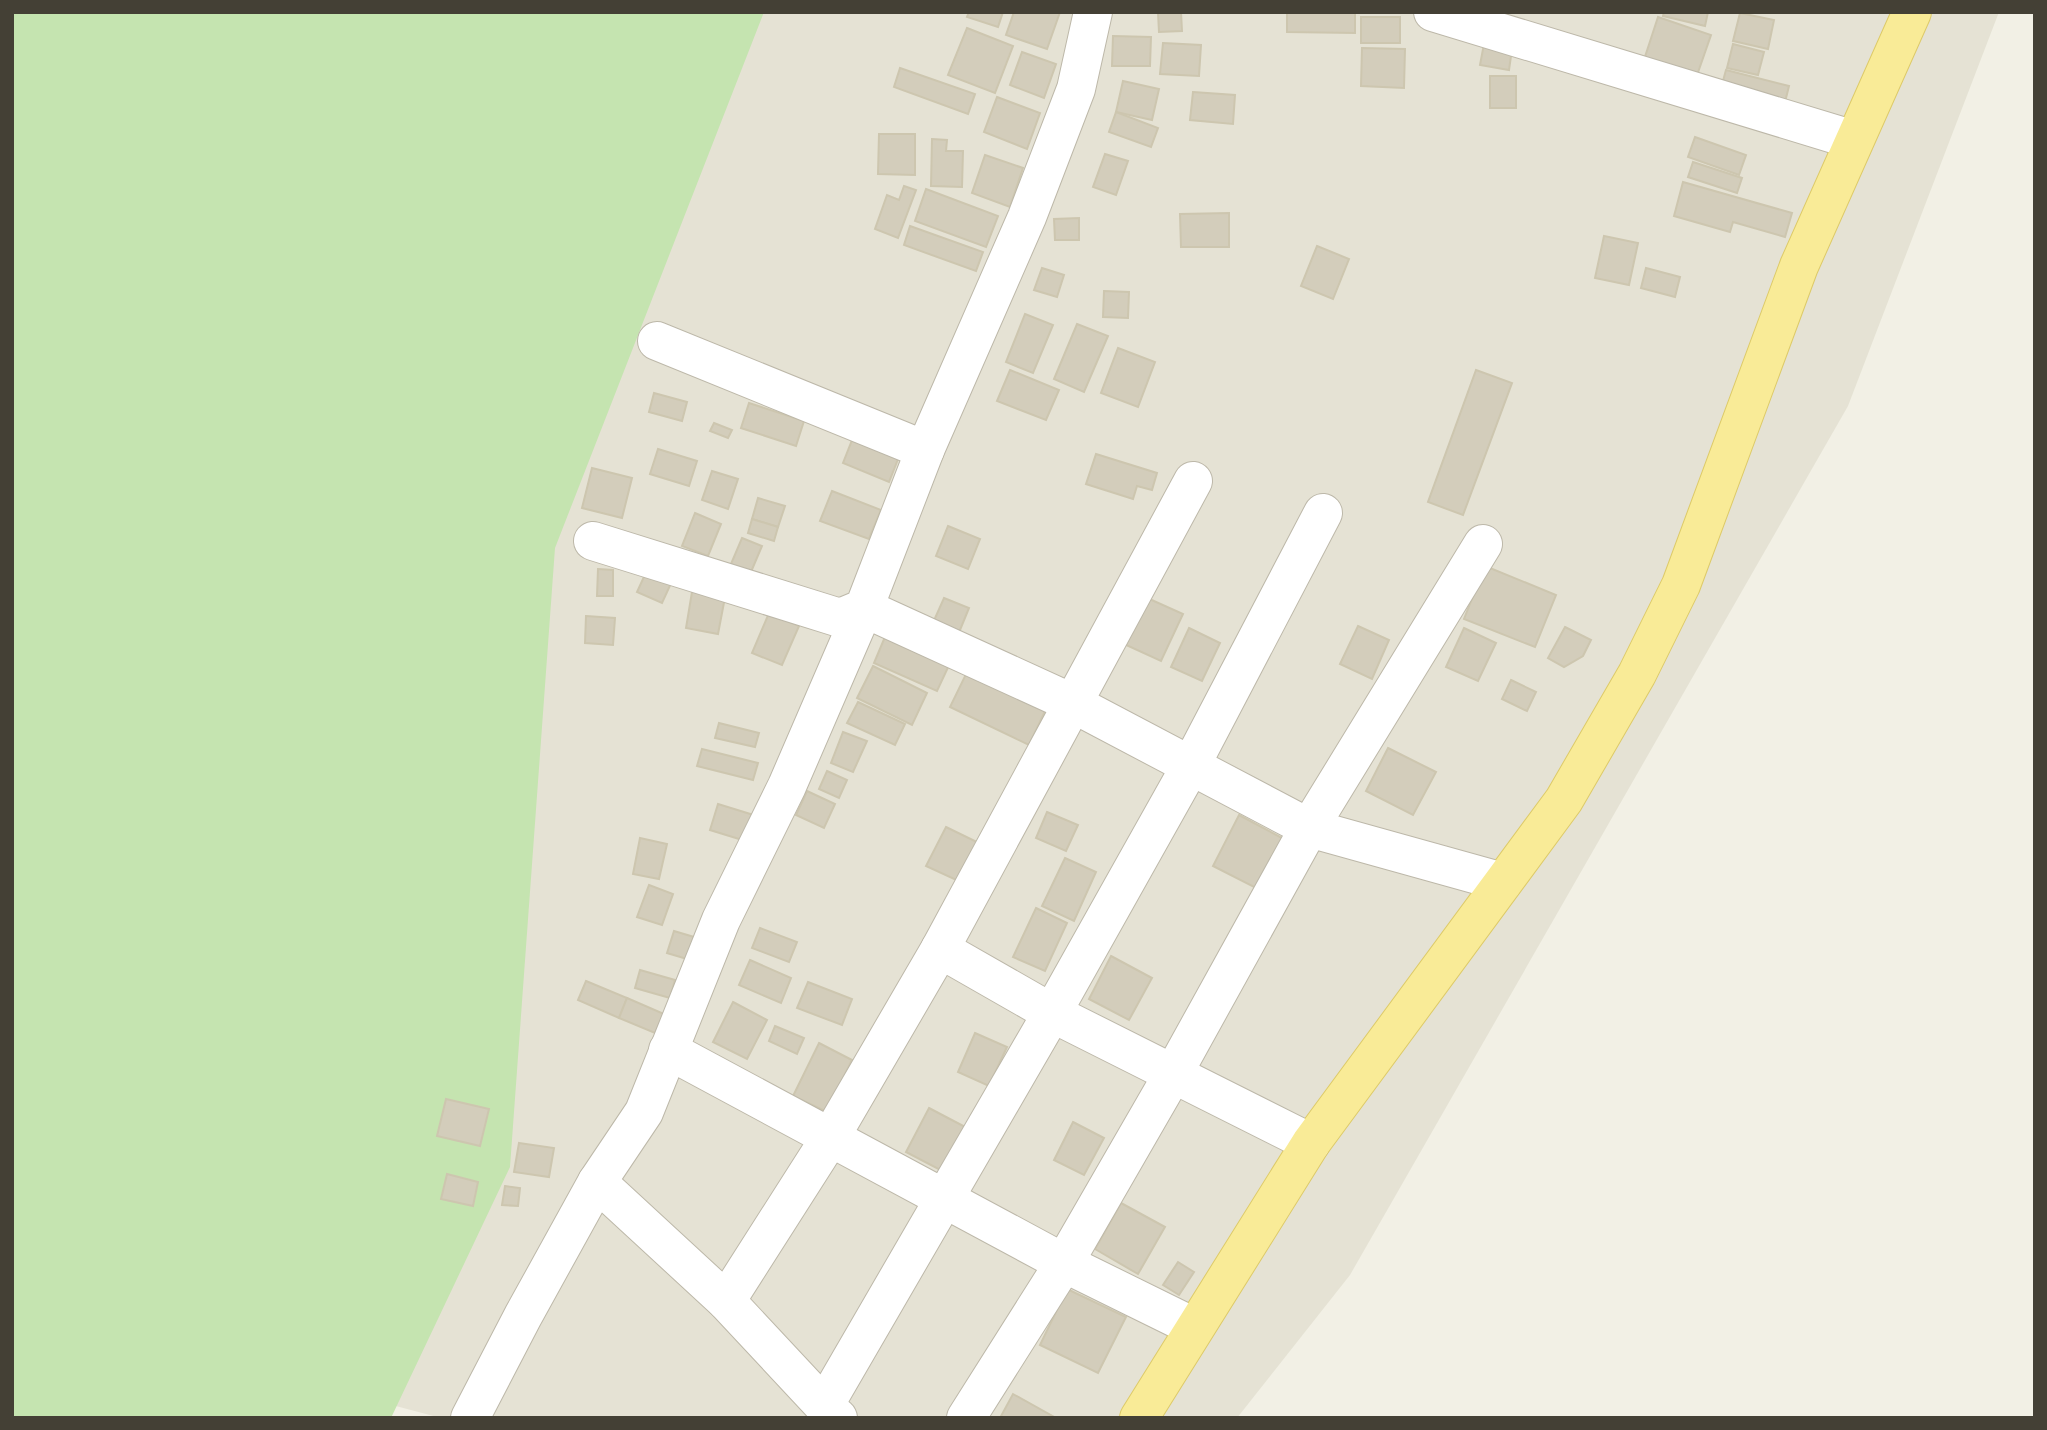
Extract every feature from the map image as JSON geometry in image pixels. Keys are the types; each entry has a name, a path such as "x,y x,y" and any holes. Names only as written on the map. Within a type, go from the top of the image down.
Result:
{"main road":[{"path":"1139,1418 1311,1143 1564,800 1637,674 1681,585 1799,266 1912,12"}],"street":[{"path":"470,1418 597,1182 645,1112 721,920 787,786 864,608 925,450 1027,217 1076,89 1093,12"},
{"path":"1433,12 1854,140"},
{"path":"657,341 925,450"},
{"path":"726,1301 830,1138 940,949 1193,481"},
{"path":"597,1182 726,1301 831,1412 945,1199 1190,767 1323,513"},
{"path":"593,541 840,618 864,608 1072,703 1309,828 1503,882"},
{"path":"965,1418 1063,1263 1173,1074 1309,828 1483,544"},
{"path":"940,949 1052,1013 1311,1143"},
{"path":"668,1050 1063,1263 1194,1327"}],"shaded area":[{"path":"596,12 1999,12 1848,406 1350,1275 1237,1418 441,1418 283,1376"}],"green space":[{"path":"12,12 764,12 555,548 510,1167 391,1418 12,1418"}],"building":[{"path":"969,12 1003,12 998,27 967,17"},
{"path":"1014,12 1060,12 1047,49 1006,35"},
{"path":"1158,12 1181,12 1182,31 1159,32"},
{"path":"1287,12 1355,12 1355,33 1287,32"},
{"path":"1664,12 1708,12 1705,26 1663,16"},
{"path":"1740,13 1774,20 1768,49 1733,41"},
{"path":"1361,17 1400,17 1400,43 1361,43"},
{"path":"1658,17 1711,35 1695,81 1643,63"},
{"path":"967,28 1013,46 995,93 948,75"},
{"path":"1113,36 1151,37 1150,66 1112,66"},
{"path":"1163,43 1201,45 1199,76 1160,74"},
{"path":"1484,44 1512,49 1509,70 1480,65"},
{"path":"1733,44 1764,52 1758,75 1727,68"},
{"path":"1362,48 1405,49 1404,88 1361,86"},
{"path":"1022,52 1056,64 1044,98 1010,85"},
{"path":"900,68 975,94 968,114 894,87"},
{"path":"1726,70 1789,86 1785,102 1720,92"},
{"path":"1490,76 1516,76 1516,108 1490,108"},
{"path":"1123,81 1159,89 1152,120 1116,112"},
{"path":"1193,92 1235,95 1233,124 1190,120"},
{"path":"997,97 1040,113 1027,149 984,132"},
{"path":"1116,112 1158,128 1151,147 1109,132"},
{"path":"879,134 915,134 915,175 878,174"},
{"path":"1695,137 1746,155 1739,175 1688,157"},
{"path":"932,139 947,140 946,151 963,151 962,187 931,186"},
{"path":"1105,154 1128,161 1116,195 1093,187"},
{"path":"985,155 1023,168 1010,207 972,193"},
{"path":"1693,162 1742,178 1737,193 1688,177"},
{"path":"1683,182 1792,213 1785,237 1733,222 1730,232 1674,216"},
{"path":"904,186 916,190 898,238 875,229 887,195 899,200"},
{"path":"926,189 998,216 986,247 915,221"},
{"path":"1229,213 1229,247 1181,247 1180,214"},
{"path":"1079,218 1079,240 1055,240 1054,219"},
{"path":"910,226 983,252 976,271 904,245"},
{"path":"1604,236 1638,243 1629,285 1595,278"},
{"path":"1317,246 1349,259 1333,299 1301,286"},
{"path":"1042,268 1064,275 1057,297 1034,290"},
{"path":"1646,268 1680,277 1675,297 1641,288"},
{"path":"1104,291 1129,292 1128,318 1103,317"},
{"path":"1025,314 1053,325 1033,373 1006,362"},
{"path":"1077,324 1108,336 1084,392 1054,379"},
{"path":"1118,348 1155,362 1138,407 1101,393"},
{"path":"1010,370 1059,390 1046,420 997,401"},
{"path":"1476,370 1512,383 1463,515 1428,502"},
{"path":"654,393 687,402 682,421 649,412"},
{"path":"749,403 804,421 796,446 741,428"},
{"path":"714,423 732,430 728,438 710,431"},
{"path":"856,430 902,449 889,482 843,463"},
{"path":"658,449 697,461 689,486 650,474"},
{"path":"1096,454 1157,473 1152,490 1137,486 1133,499 1086,484"},
{"path":"592,468 632,478 622,518 582,508"},
{"path":"712,471 738,479 728,509 702,500"},
{"path":"832,491 881,510 869,539 820,521"},
{"path":"758,498 785,506 778,527 752,519"},
{"path":"695,513 721,524 708,556 682,546"},
{"path":"752,519 778,527 774,541 748,533"},
{"path":"948,526 980,539 968,569 936,556"},
{"path":"742,538 762,546 748,579 728,571"},
{"path":"1485,566 1556,595 1535,647 1464,619"},
{"path":"648,568 673,579 662,603 637,592"},
{"path":"598,569 613,570 613,596 597,596"},
{"path":"693,586 726,592 718,634 686,628"},
{"path":"1145,597 1183,614 1161,661 1124,644"},
{"path":"944,598 969,608 958,635 932,625"},
{"path":"769,613 799,626 782,665 752,653"},
{"path":"586,616 615,618 613,645 585,643"},
{"path":"1358,626 1389,640 1372,679 1340,664"},
{"path":"1565,627 1591,640 1583,656 1564,667 1548,658"},
{"path":"1189,628 1220,643 1202,681 1171,667"},
{"path":"1464,628 1496,643 1478,681 1446,667"},
{"path":"887,632 951,661 937,691 874,663"},
{"path":"873,666 927,693 912,725 857,698"},
{"path":"969,668 1048,705 1029,745 950,707"},
{"path":"1511,680 1536,692 1527,711 1502,699"},
{"path":"858,702 905,724 895,745 847,723"},
{"path":"719,723 759,733 755,747 715,738"},
{"path":"843,732 867,741 853,772 831,763"},
{"path":"1388,748 1436,772 1413,815 1366,791"},
{"path":"702,749 758,763 753,780 697,766"},
{"path":"827,771 847,780 839,798 819,789"},
{"path":"807,791 835,804 824,828 796,815"},
{"path":"718,804 760,817 752,843 710,830"},
{"path":"1047,812 1078,825 1066,851 1036,838"},
{"path":"1239,815 1282,838 1256,888 1213,866"},
{"path":"946,827 985,846 965,884 926,866"},
{"path":"640,838 667,844 659,879 633,874"},
{"path":"1065,858 1096,872 1074,921 1042,906"},
{"path":"649,885 673,894 662,925 637,917"},
{"path":"1036,908 1067,923 1045,971 1013,957"},
{"path":"760,928 797,942 789,962 752,948"},
{"path":"674,931 694,937 687,959 667,953"},
{"path":"1111,956 1152,978 1129,1020 1089,999"},
{"path":"750,960 791,978 781,1003 739,985"},
{"path":"640,970 675,980 670,998 635,988"},
{"path":"586,981 627,998 619,1018 578,1000"},
{"path":"808,982 852,999 842,1025 797,1008"},
{"path":"627,998 664,1014 655,1033 619,1018"},
{"path":"733,1002 767,1020 747,1059 713,1042"},
{"path":"775,1026 804,1038 797,1054 769,1041"},
{"path":"975,1033 1007,1047 989,1086 958,1072"},
{"path":"819,1043 852,1060 827,1112 793,1096"},
{"path":"446,1099 489,1109 480,1146 437,1136"},
{"path":"929,1108 969,1129 946,1173 906,1152"},
{"path":"1073,1122 1104,1138 1084,1175 1054,1160"},
{"path":"519,1143 554,1148 549,1177 514,1172"},
{"path":"447,1174 478,1182 473,1206 441,1199"},
{"path":"505,1186 520,1188 518,1206 502,1205"},
{"path":"1121,1203 1165,1227 1138,1274 1095,1249"},
{"path":"1178,1262 1194,1272 1179,1295 1163,1285"},
{"path":"1067,1289 1126,1317 1098,1373 1040,1345"},
{"path":"1013,1394 1056,1418 1000,1418"}]}
